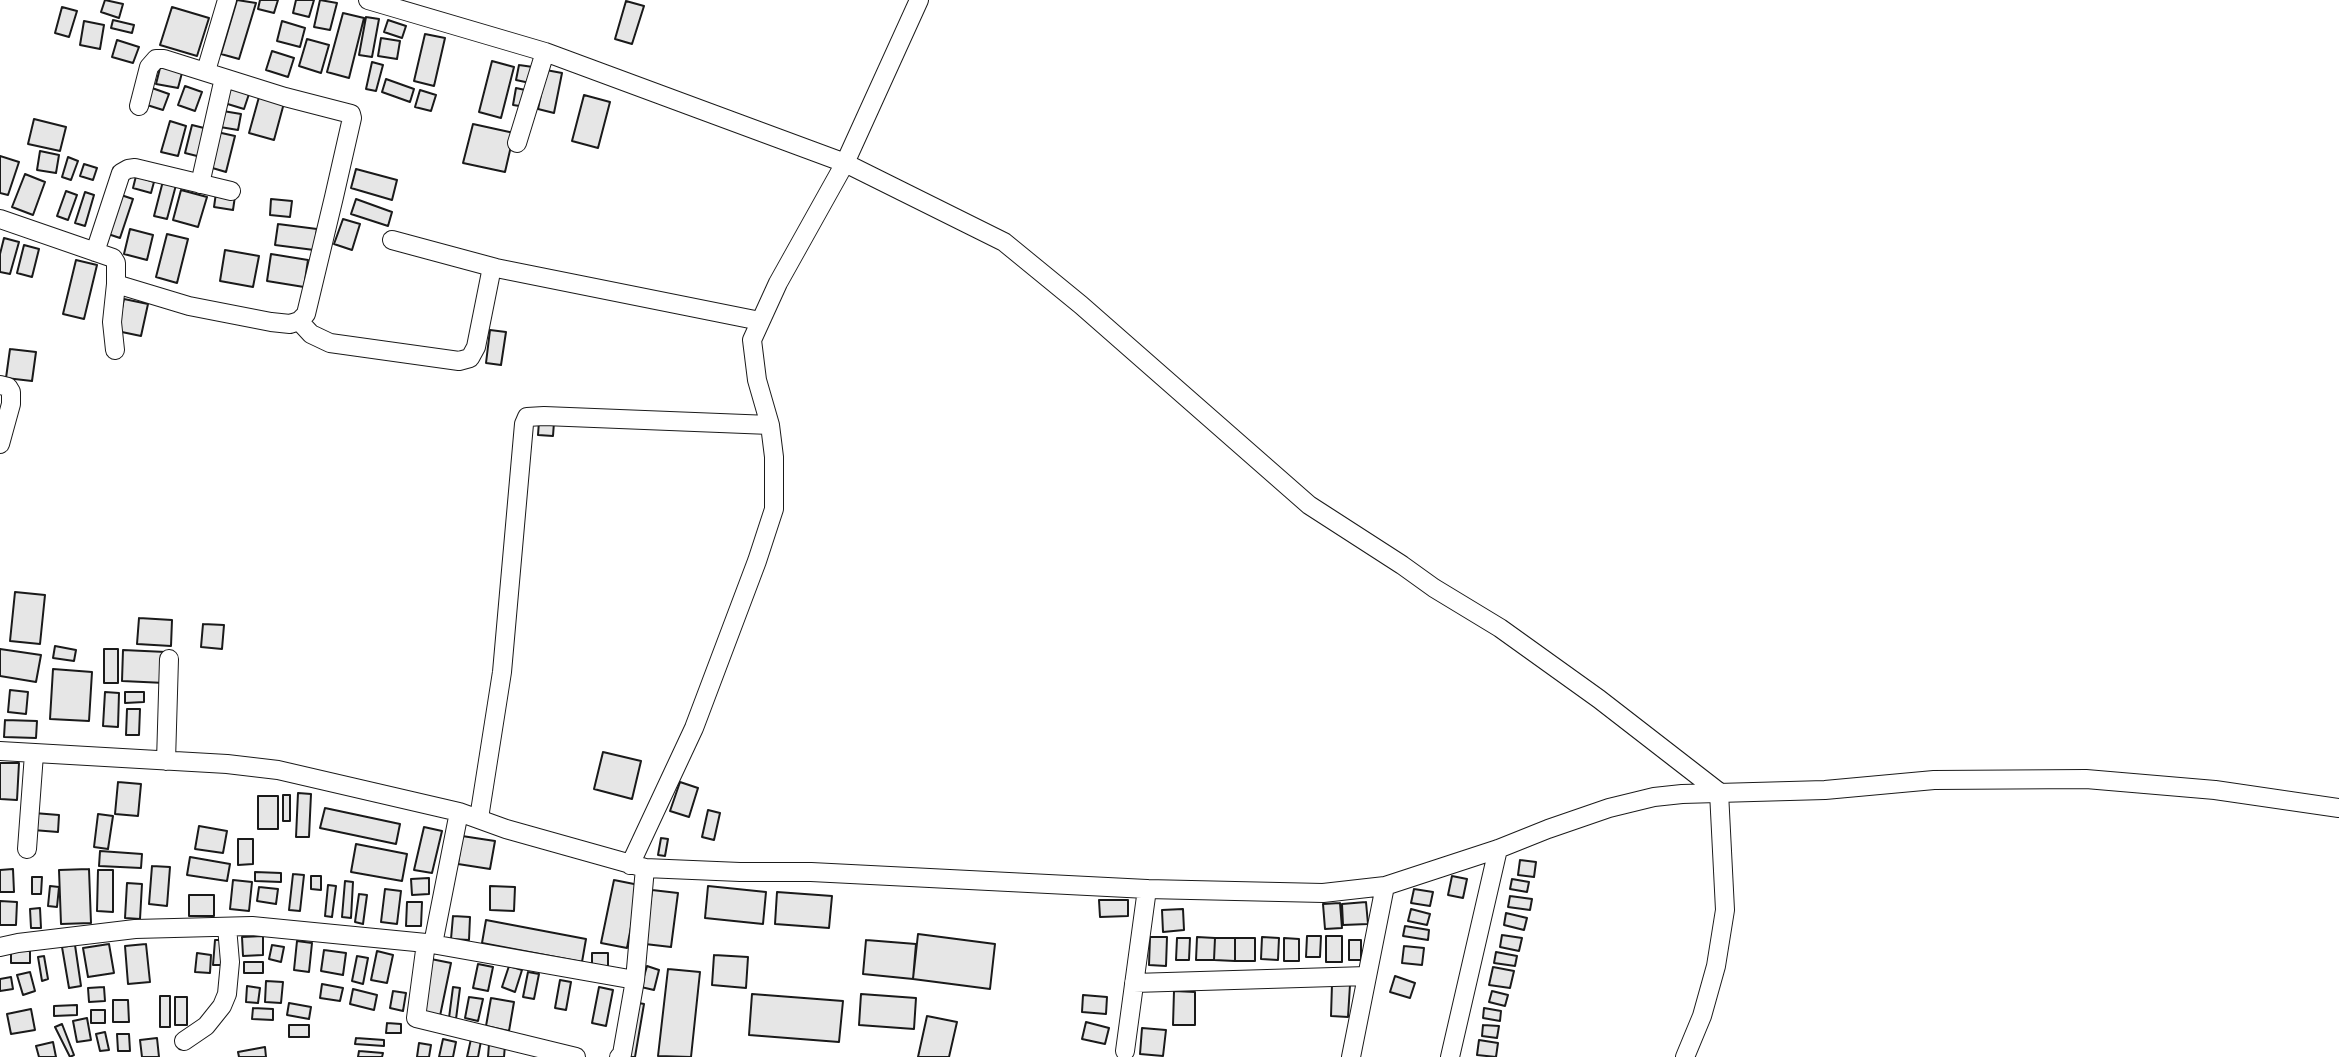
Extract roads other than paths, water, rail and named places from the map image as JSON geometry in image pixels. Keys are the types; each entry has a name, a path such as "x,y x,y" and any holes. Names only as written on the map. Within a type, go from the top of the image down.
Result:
{"street":[{"path":"206,71 227,0"},
{"path":"368,0 545,52 845,163 1004,242 1081,304 1309,505 1511,636 1599,698 1719,792 1725,910 1716,966 1702,1016 1685,1057"},
{"path":"618,1057 622,1054 635,980 637,866 694,728 774,509 774,457 770,425 757,380 752,340 783,274 845,163 919,0"},
{"path":"517,143 545,52"},
{"path":"116,284 203,309 271,323 290,324 299,321 306,314 352,118 351,114 285,97 164,59 156,59 149,68 139,106"},
{"path":"200,184 225,78"},
{"path":"95,252 121,173 135,168 231,191"},
{"path":"0,219 113,258 116,263 112,322 115,349"},
{"path":"392,240 492,267 761,321"},
{"path":"299,321 312,334 330,343 459,361 470,358 476,347 492,267"},
{"path":"0,385 8,387 11,392 11,404 0,444"},
{"path":"479,818 502,672 523,424 527,417 770,425"},
{"path":"166,761 169,659"},
{"path":"0,751 227,764 278,770 479,818 506,829 637,866 1147,889 1323,893 1385,886 1620,805 1654,797 1719,792 1825,790 1934,780 2086,779 2215,790 2339,808"},
{"path":"27,849 34,754"},
{"path":"459,813 416,1018 519,1050 576,1057"},
{"path":"1450,1057 1498,849"},
{"path":"1351,1057 1385,886"},
{"path":"1125,1051 1147,889"},
{"path":"0,947 135,929 252,926 430,944 635,980"},
{"path":"184,1041 206,1026 222,1006 227,994 230,962 227,927"},
{"path":"1134,983 1367,976"}]}
